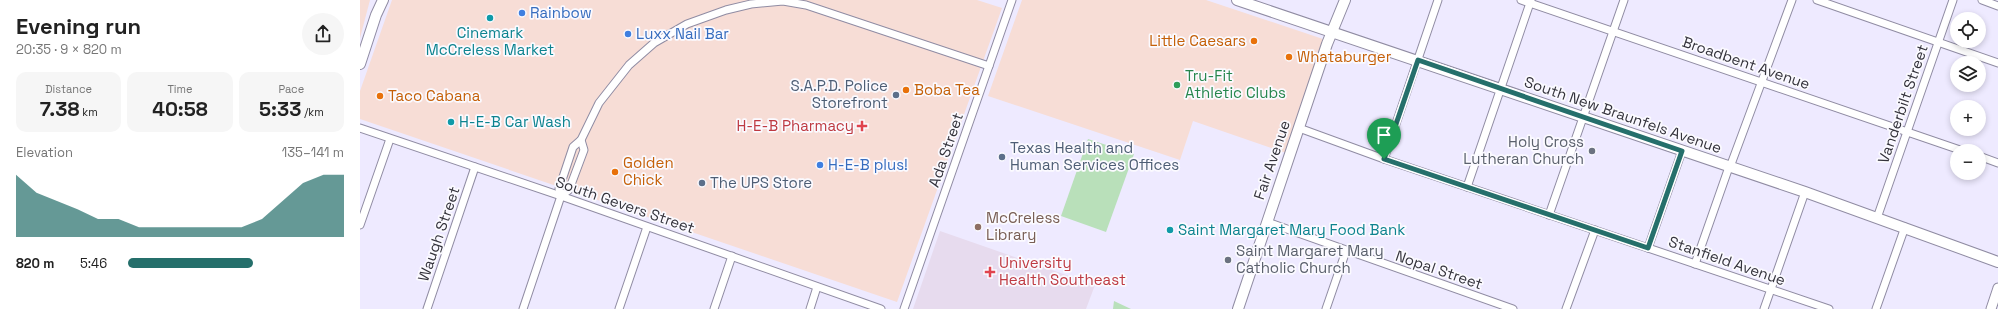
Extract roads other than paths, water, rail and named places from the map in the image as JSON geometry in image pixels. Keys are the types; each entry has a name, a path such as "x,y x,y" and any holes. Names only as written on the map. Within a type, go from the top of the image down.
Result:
{"main road":[{"path":"376,15 378,0"},
{"path":"360,64 376,15 383,0"},
{"name":"South New Braunfels Avenue","path":"1237,0 1805,192 1998,262"},
{"name":"Fair Avenue","path":"1238,309 1332,32 1345,0"}],"street":[{"path":"523,309 561,196 559,189 573,147 581,140 599,103 615,80 629,65 654,43 688,24 726,10 751,4 787,0 822,9 989,66"},
{"name":"Ada Street","path":"904,309 1012,0"},
{"path":"1384,159 1438,0"},
{"name":"Broadbent Avenue","path":"1521,0 1530,1 1613,32 1950,147"},
{"path":"1549,215 1624,0"},
{"path":"1695,264 1729,167 1792,0"},
{"path":"1817,0 1998,62"},
{"name":"Vanderbilt Street","path":"1877,218 1906,132 1954,0"},
{"path":"1982,0 1998,6"},
{"path":"1467,187 1530,1"},
{"name":"South Gevers Street","path":"360,128 561,196 881,309"},
{"name":"Stanfield Avenue","path":"1299,128 1384,159 1829,309"},
{"path":"360,225 390,139"},
{"path":"561,196 570,190 584,150 581,140"},
{"path":"1648,248 1682,151"},
{"path":"1986,159 1998,163"},
{"name":"Waugh Street","path":"427,309 476,167"},
{"path":"1764,309 1805,192"},
{"name":"Nopal Street","path":"1267,222 1503,307 1513,309"},
{"path":"619,309 647,227"},
{"path":"1876,309 1905,227"},
{"path":"1566,309 1595,230"},
{"path":"1326,309 1346,251"},
{"path":"714,309 732,256"},
{"path":"810,309 817,286"},
{"path":"1991,309 1998,288"}],"place":[{"name":"Rainbow","path":"522,13"},
{"name":"Cinemark McCreless Market","path":"490,18"},
{"name":"Luxx Nail Bar","path":"628,34"},
{"name":"Little Caesars","path":"1254,41"},
{"name":"Whataburger","path":"1289,57"},
{"name":"Tru-Fit Athletic Clubs","path":"1177,85"},
{"name":"Boba Tea","path":"906,90"},
{"name":"S.A.P.D. Police Storefront","path":"896,95"},
{"name":"Taco Cabana","path":"380,96"},
{"name":"H-E-B Car Wash","path":"451,122"},
{"name":"H-E-B Pharmacy","path":"862,126"},
{"name":"Holy Cross Lutheran Church","path":"1592,151"},
{"name":"Texas Health and Human Services Offices","path":"1002,157"},
{"name":"H-E-B plus!","path":"820,165"},
{"name":"Golden Chick","path":"615,172"},
{"name":"The UPS Store","path":"702,183"},
{"name":"McCreless Library","path":"978,227"},
{"name":"Saint Margaret Mary Food Bank","path":"1170,230"},
{"name":"Saint Margaret Mary Catholic Church","path":"1228,260"},
{"name":"University Health Southeast","path":"990,272"}]}
